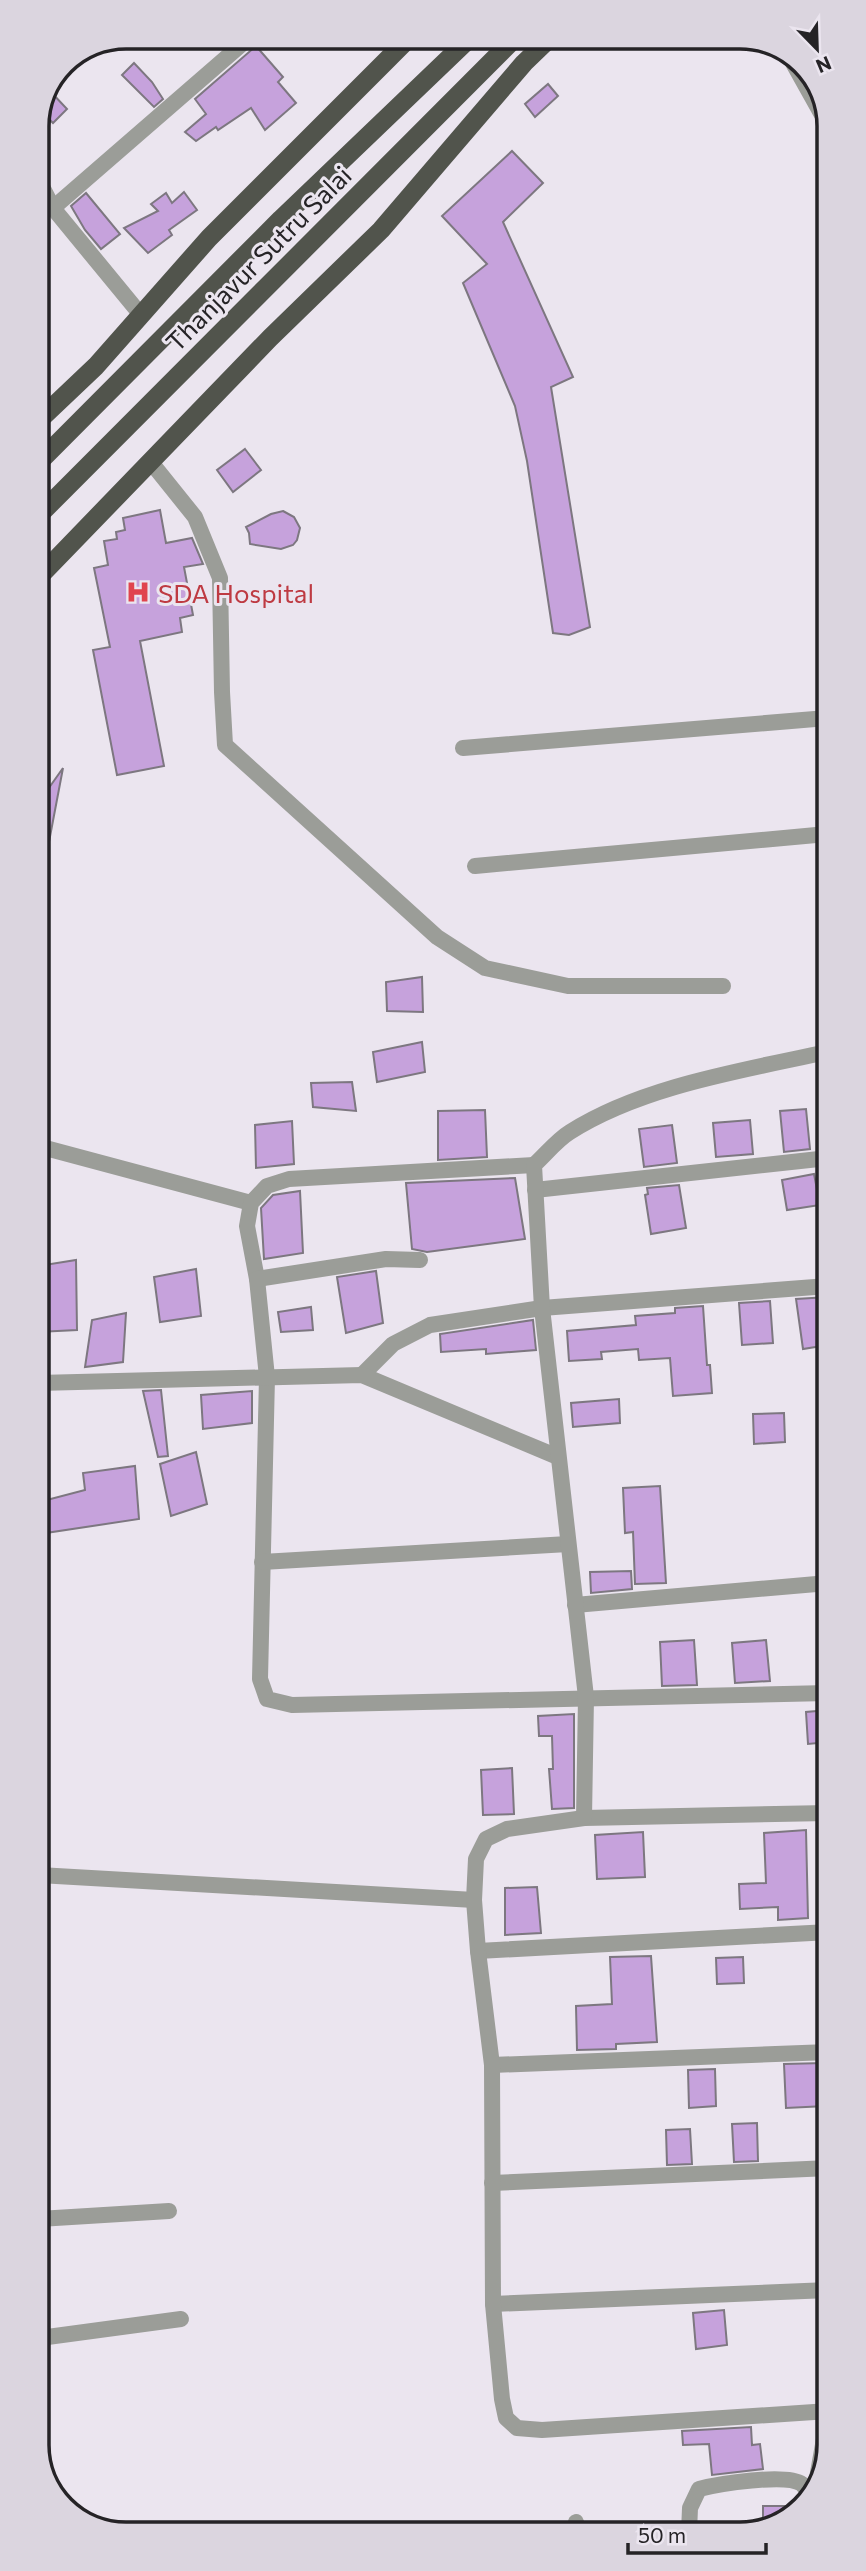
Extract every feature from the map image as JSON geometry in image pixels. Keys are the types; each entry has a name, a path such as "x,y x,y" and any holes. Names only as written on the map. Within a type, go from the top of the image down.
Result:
{"highway":[{"path":"49,411 96,366 209,238 398,49"},
{"name":"Thanjavur Sutru Salai","path":"49,452 281,219 458,49"},
{"name":"Thanjavur Sutru Salai","path":"49,505 504,49"},
{"path":"49,566 270,338 381,230 539,49"}],"street":[{"path":"53,208 236,49"},
{"path":"49,200 141,315"},
{"path":"150,461 195,517 220,578 225,745 436,937 485,968 568,986 723,986"},
{"path":"463,748 817,719"},
{"path":"475,866 817,835"},
{"path":"817,1054 701,1080 625,1105 569,1133 534,1165 289,1179 267,1186 251,1203 247,1226 257,1279 267,1377 260,1679 267,1699 292,1705 817,1693"},
{"path":"49,1149 251,1203"},
{"path":"536,1190 817,1159"},
{"path":"534,1165 542,1308 586,1697 584,1818"},
{"path":"257,1279 386,1258 420,1260"},
{"path":"362,1375 393,1344 430,1325 542,1308 817,1287"},
{"path":"49,1383 362,1375 558,1457"},
{"path":"262,1562 568,1544"},
{"path":"575,1605 817,1584"},
{"path":"817,1813 584,1818 507,1829 486,1839 477,1859 474,1900 492,2065 493,2304 506,2418 517,2428 542,2430 817,2412"},
{"path":"49,1876 474,1900"},
{"path":"478,1951 817,1933"},
{"path":"492,2065 817,2052"},
{"path":"492,2183 817,2169"},
{"path":"49,2218 169,2211"},
{"path":"493,2304 817,2290"},
{"path":"49,2337 181,2319"},
{"path":"689,2522 690,2508 699,2489 720,2484 786,2479 804,2487"}],"building":[{"path":"253,49 259,49 283,77 278,82 296,103 265,130 251,108 196,141 185,132 206,114 195,99"},
{"path":"134,63 163,99 154,107 122,75"},
{"path":"548,84 558,96 535,117 525,104"},
{"path":"55,96 67,109 53,123 49,119 50,111"},
{"path":"512,151 543,183 503,222 573,377 551,387 590,627 569,635 553,633 527,461 515,406 463,283 487,264 442,216"},
{"path":"184,192 197,210 169,230 172,235 148,253 124,228 158,211 151,204 166,193 172,203"},
{"path":"86,193 120,234 101,249 85,230 71,206"},
{"path":"245,449 261,470 233,492 217,470"},
{"path":"160,510 166,543 192,538 203,564 184,567 193,615 180,618 182,632 140,641 164,766 117,775 93,650 110,647 94,568 108,565 104,541 117,539 116,532 125,530 123,518"},
{"path":"283,511 294,517 300,528 293,545 281,549 250,544 246,527"},
{"path":"63,768 49,842 49,788"},
{"path":"422,977 423,1012 387,1011 386,982"},
{"path":"422,1042 425,1072 377,1082 373,1052"},
{"path":"352,1082 356,1111 313,1107 311,1083"},
{"path":"806,1109 810,1149 784,1152 780,1111"},
{"path":"485,1110 487,1157 438,1160 438,1111"},
{"path":"750,1120 753,1154 716,1157 713,1123"},
{"path":"292,1121 294,1164 256,1168 255,1125"},
{"path":"672,1125 677,1163 644,1167 639,1129"},
{"path":"814,1174 817,1205 787,1210 782,1180"},
{"path":"515,1178 525,1239 427,1252 412,1249 406,1183"},
{"path":"679,1185 686,1228 651,1234 645,1195 648,1194 647,1188"},
{"path":"300,1191 303,1253 264,1259 261,1208 273,1195"},
{"path":"76,1260 77,1330 49,1331 49,1264"},
{"path":"196,1269 201,1316 160,1322 154,1277"},
{"path":"376,1271 383,1323 346,1333 337,1277"},
{"path":"817,1298 817,1347 803,1349 796,1299"},
{"path":"770,1301 773,1343 742,1345 739,1303"},
{"path":"703,1306 712,1393 673,1396 670,1358 639,1360 638,1349 601,1352 602,1359 569,1361 567,1331 636,1325 635,1316 675,1313 675,1308"},
{"path":"311,1307 313,1330 281,1332 278,1312"},
{"path":"126,1313 123,1362 85,1367 92,1320"},
{"path":"533,1320 536,1350 486,1354 486,1349 441,1352 440,1334"},
{"path":"161,1390 168,1456 158,1457 143,1391"},
{"path":"252,1391 252,1423 203,1429 201,1395"},
{"path":"619,1399 620,1423 573,1427 571,1403"},
{"path":"784,1413 785,1442 754,1444 753,1414"},
{"path":"196,1452 207,1504 171,1516 160,1464"},
{"path":"135,1466 139,1519 49,1532 49,1499 85,1490 83,1473"},
{"path":"660,1486 666,1583 635,1584 633,1532 625,1533 623,1488"},
{"path":"631,1571 632,1589 591,1593 590,1572"},
{"path":"694,1640 697,1685 662,1686 660,1642"},
{"path":"766,1640 770,1681 735,1683 732,1643"},
{"path":"817,1711 817,1743 808,1744 806,1712"},
{"path":"574,1714 574,1808 552,1809 549,1769 553,1769 552,1736 539,1736 538,1716"},
{"path":"512,1768 514,1814 483,1815 481,1770"},
{"path":"806,1830 808,1918 778,1920 778,1907 740,1909 739,1884 766,1883 764,1833"},
{"path":"643,1832 645,1877 597,1879 595,1835"},
{"path":"537,1887 541,1933 505,1935 505,1888"},
{"path":"651,1956 657,2042 616,2044 616,2049 577,2050 576,2006 612,2004 610,1957"},
{"path":"743,1957 744,1983 717,1984 716,1958"},
{"path":"817,2063 817,2106 786,2108 784,2064"},
{"path":"715,2069 716,2106 689,2108 688,2070"},
{"path":"757,2123 758,2161 734,2162 732,2124"},
{"path":"690,2129 692,2164 667,2165 666,2130"},
{"path":"724,2310 727,2345 696,2349 693,2313"},
{"path":"751,2427 752,2445 760,2444 763,2469 712,2475 709,2444 683,2445 682,2431"},
{"path":"763,2506 787,2506 770,2516 763,2518"}],"place":[{"name":"SDA Hospital","path":"138,592"}]}
